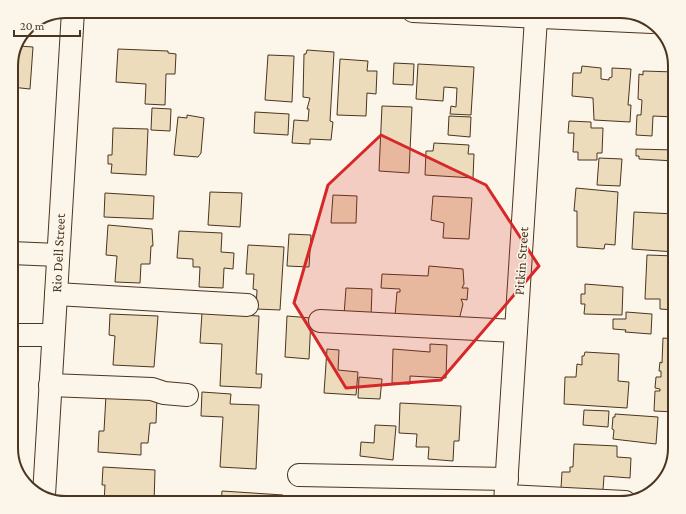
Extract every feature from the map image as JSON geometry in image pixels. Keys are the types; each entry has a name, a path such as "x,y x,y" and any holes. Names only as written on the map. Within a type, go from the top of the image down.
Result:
{"street":[{"name":"Rio Dell Street","path":"44,491 73,18"},
{"path":"536,18 637,21"},
{"name":"Pitkin Street","path":"506,493 536,18"},
{"path":"18,253 58,255"},
{"path":"56,294 247,305"},
{"path":"320,321 516,331"},
{"path":"18,335 53,335"},
{"path":"50,385 152,389 164,393 187,395"},
{"path":"299,475 546,496"}],"highlighted area":[{"path":"381,135 486,185 539,266 441,380 346,388 294,303 328,185"}],"building":[{"path":"23,46 33,47 30,89 18,88 18,63"},
{"path":"118,49 168,51 168,53 176,54 175,74 166,74 165,105 145,104 146,84 116,82"},
{"path":"307,50 334,52 330,121 333,122 331,140 310,139 310,144 292,143 294,120 308,121 309,109 307,109 310,98 303,97 304,54 306,54"},
{"path":"268,55 294,56 292,102 265,100"},
{"path":"340,59 368,61 367,71 377,71 376,94 367,93 366,116 337,115"},
{"path":"394,63 414,64 413,85 393,84"},
{"path":"418,64 474,67 471,115 450,114 451,106 456,107 457,88 444,87 443,101 416,99"},
{"path":"582,66 601,68 601,79 609,80 609,78 612,77 612,68 631,69 628,105 631,105 630,122 594,120 593,98 572,96 573,73 581,73"},
{"path":"643,71 668,72 668,117 653,116 652,136 636,135 637,115 641,115 642,100 638,99 639,74 643,75"},
{"path":"382,106 412,107 409,173 379,171"},
{"path":"152,108 171,109 170,131 151,130"},
{"path":"255,112 289,114 288,135 254,133"},
{"path":"187,115 204,118 201,153 198,157 174,155 178,117 187,118"},
{"path":"449,116 471,117 470,137 448,135"},
{"path":"569,121 591,122 591,128 603,128 602,153 597,153 597,160 578,160 578,152 573,152 574,133 568,133"},
{"path":"113,128 148,129 146,175 111,173 112,164 108,164 108,155 112,155"},
{"path":"434,143 469,145 468,154 474,154 473,178 425,175 426,151 433,151"},
{"path":"636,149 668,150 668,161 639,159 639,156 636,156"},
{"path":"599,158 622,159 620,186 597,185"},
{"path":"576,188 618,192 615,245 605,244 604,249 577,247 577,211 574,211"},
{"path":"210,192 242,193 240,227 208,225"},
{"path":"105,193 154,196 153,219 104,217"},
{"path":"333,195 357,196 356,223 331,223"},
{"path":"433,196 472,198 469,239 443,238 444,223 431,220"},
{"path":"634,212 668,214 668,252 632,249"},
{"path":"108,225 152,229 153,246 151,246 150,264 141,264 140,283 115,282 117,256 106,255"},
{"path":"179,231 222,233 221,252 234,253 233,269 224,268 223,288 199,287 200,267 193,267 193,259 177,258"},
{"path":"289,234 311,235 309,267 287,266"},
{"path":"248,245 284,247 280,310 256,309 257,290 253,289 254,274 246,274"},
{"path":"647,255 668,256 668,310 660,309 660,299 645,299"},
{"path":"429,266 463,269 464,284 462,288 468,288 467,300 461,299 463,304 459,320 395,316 397,292 400,292 400,289 381,288 382,274 428,276"},
{"path":"585,284 623,287 622,315 584,314 585,304 581,304 581,294 585,294"},
{"path":"346,288 372,289 371,317 344,315"},
{"path":"626,312 652,314 651,334 625,332 626,330 613,329 613,319 626,319"},
{"path":"202,313 259,316 256,374 262,374 261,388 220,386 222,344 200,343"},
{"path":"110,314 158,316 154,367 113,365 115,336 109,335"},
{"path":"287,316 311,318 309,359 285,357"},
{"path":"663,338 668,338 668,412 654,411 655,391 660,391 660,389 655,388 656,377 661,377 661,371 659,371 660,362 662,363"},
{"path":"430,344 447,345 446,378 410,376 410,384 392,383 393,349 430,352"},
{"path":"327,349 339,350 338,370 358,372 356,395 324,393"},
{"path":"585,352 619,354 618,381 629,382 627,408 564,404 565,377 576,377 577,364 582,365 582,356 584,356"},
{"path":"359,377 382,379 380,399 358,398"},
{"path":"202,392 231,394 230,404 259,405 256,469 220,467 223,417 201,416"},
{"path":"106,395 157,398 156,423 150,423 148,443 141,443 141,455 98,452 99,431 104,431"},
{"path":"400,403 461,406 459,441 454,441 453,461 428,459 429,447 416,447 417,434 399,433"},
{"path":"584,410 609,411 608,427 583,425"},
{"path":"615,414 658,417 656,444 613,439 614,430 612,429 613,417 615,417"},
{"path":"375,425 396,426 393,460 360,456 361,442 374,443"},
{"path":"574,444 617,446 617,457 631,458 630,478 604,476 603,490 561,488 562,472 570,472 570,467 573,467"},
{"path":"103,467 155,470 154,496 104,496 105,485 102,485"},
{"path":"222,491 283,495 283,496 222,496"}]}
